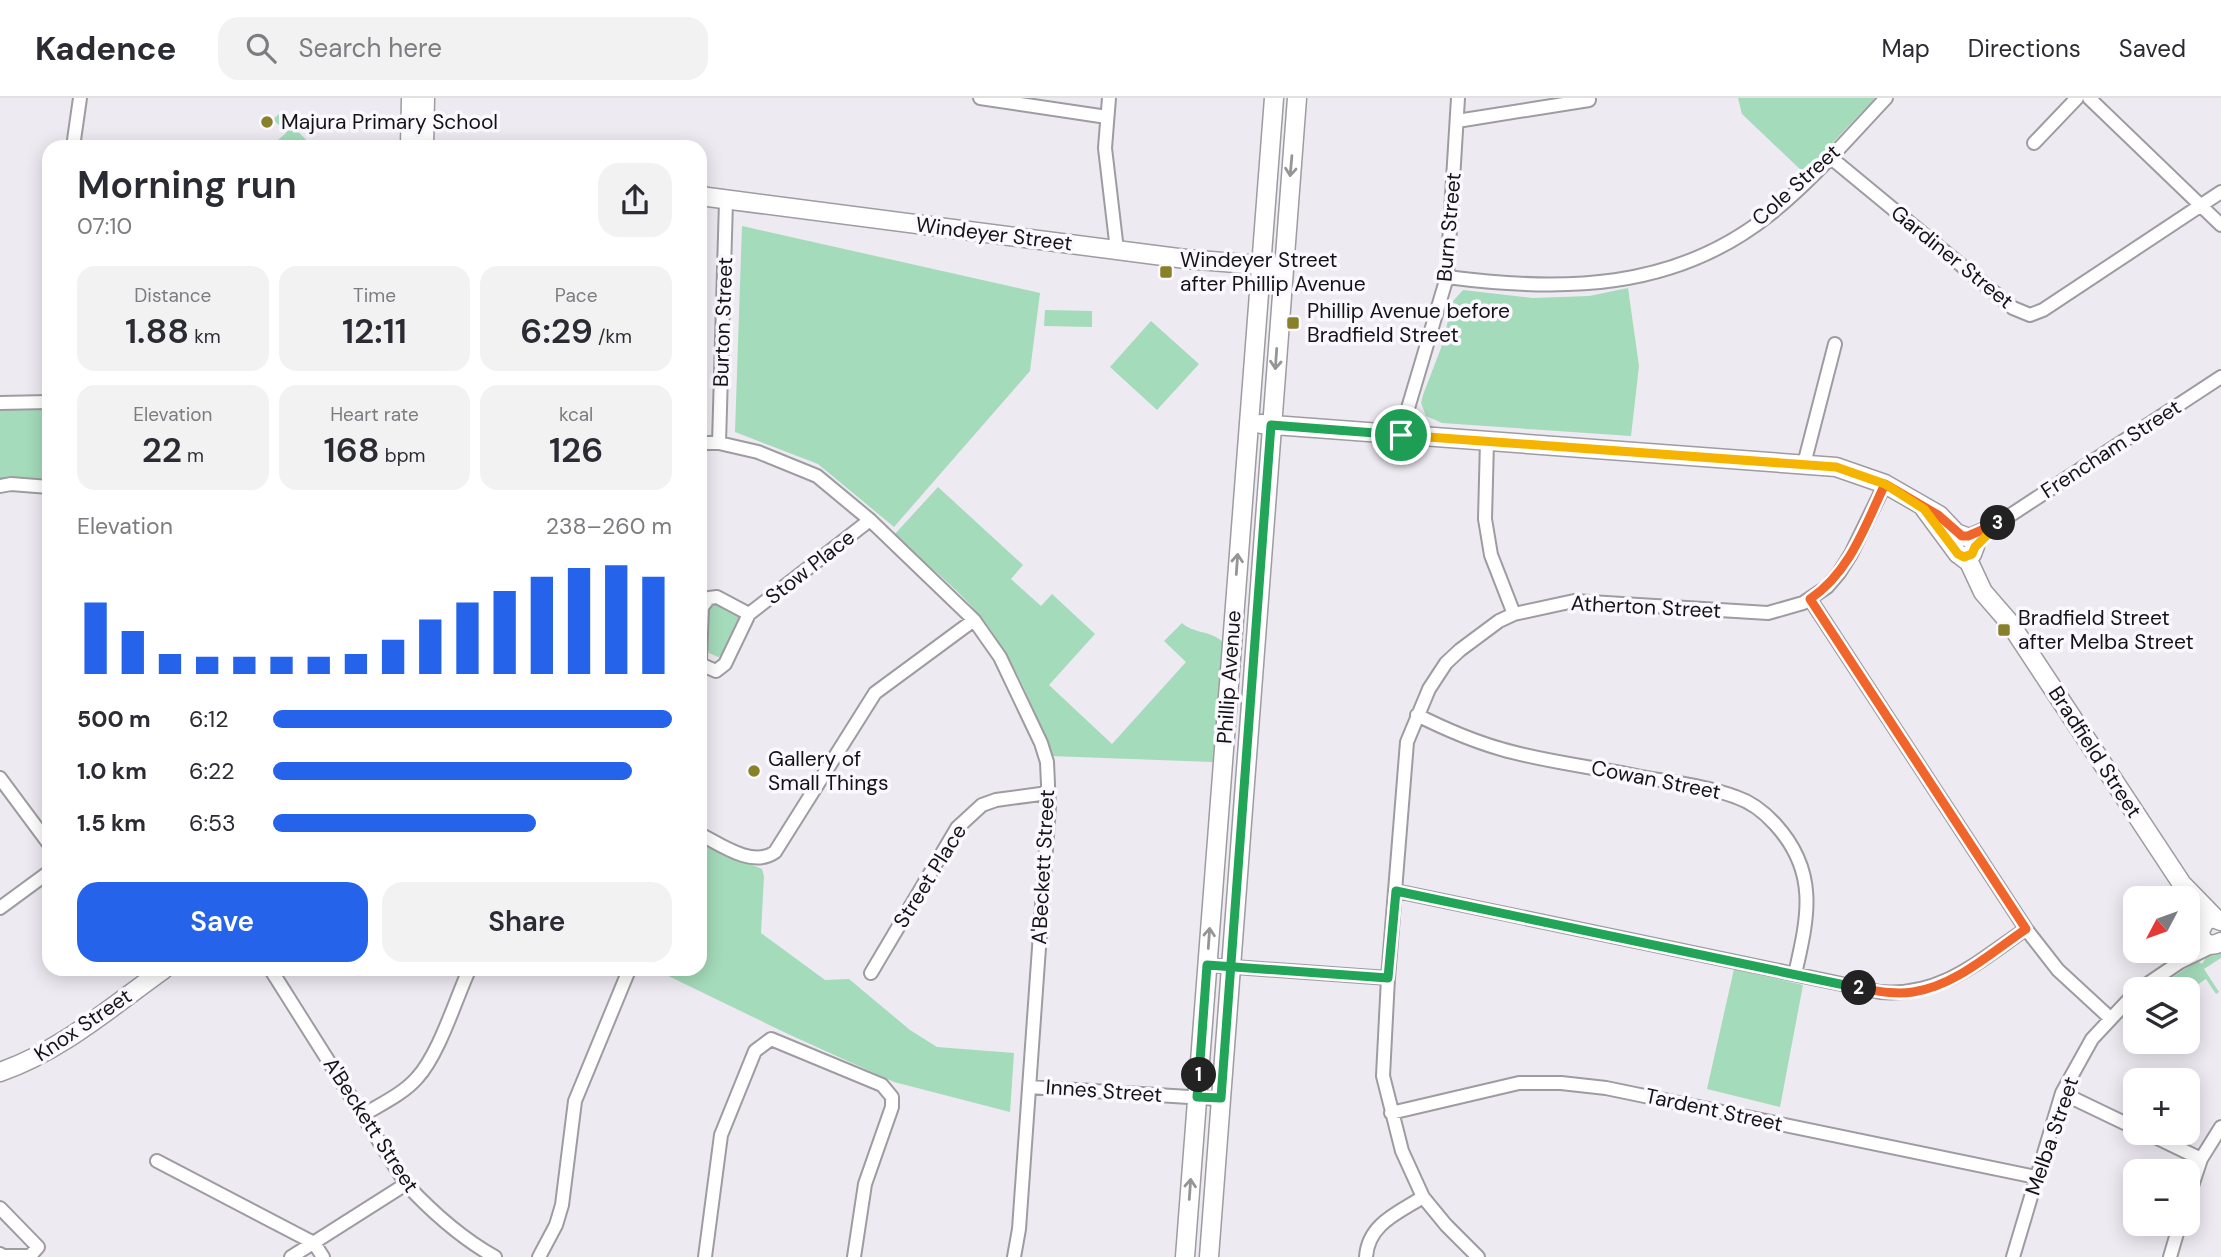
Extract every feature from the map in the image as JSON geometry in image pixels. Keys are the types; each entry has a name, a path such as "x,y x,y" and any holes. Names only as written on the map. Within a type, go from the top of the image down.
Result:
{"main road":[{"path":"410,140 411,98"},
{"path":"424,140 425,98"},
{"name":"Phillip Avenue","path":"1185,1257 1274,98"},
{"name":"Phillip Avenue","path":"1209,1257 1297,98"},
{"name":"Windeyer Street","path":"707,199 1116,250 1283,266"},
{"name":"Bradfield Street","path":"1248,422 1804,464 1848,470 1885,484 1938,515 1966,546 1982,569 2009,622 2181,886"},
{"name":"Bradfield Street","path":"2200,909 2213,923"},
{"path":"2213,923 2203,941 2218,944"},
{"name":"Knox Street","path":"0,1072 35,1059 66,1040 155,976"}],"street":[{"path":"74,140 80,98"},
{"path":"980,98 1108,117"},
{"path":"1109,98 1105,148 1116,250"},
{"name":"Burn Street","path":"1401,435 1447,277 1458,98"},
{"name":"Cole Street","path":"1447,277 1570,286 1619,281 1665,269 1712,251 1767,217 1830,157 1886,98"},
{"path":"2034,143 2077,98"},
{"path":"2089,98 2221,225"},
{"path":"1457,121 1589,100"},
{"name":"Gardiner Street","path":"1830,157 2013,308 2030,315 2043,310 2221,192"},
{"name":"Burton Street","path":"719,443 726,201"},
{"path":"1804,464 1835,344"},
{"name":"Frencham Street","path":"1966,546 2221,377"},
{"path":"0,403 42,401"},
{"path":"1487,441 1485,519 1491,555 1514,614"},
{"name":"A'Beckett Street","path":"707,443 758,452 817,476 870,520 974,620 1000,657 1041,743 1046,762 1048,793 1029,1087 1014,1257"},
{"path":"0,486 11,484 42,486"},
{"name":"Atherton Street","path":"1478,1257 1446,1226 1423,1197 1402,1152 1383,1076 1407,742 1429,689 1446,663 1477,636 1514,614 1574,601 1768,613 1810,599 1827,587 1839,573 1855,547 1885,484"},
{"name":"Stow Place","path":"707,666 716,671 726,664 749,614 870,520"},
{"name":"Stow Place","path":"707,601 717,597 749,614"},
{"path":"1810,599 2026,929 2058,971 2110,1018"},
{"path":"707,837 747,856 768,857 775,852 875,693 974,620"},
{"name":"Cowan Street","path":"1417,715 1500,749 1632,776 1693,785 1740,798 1758,808 1787,837 1797,854 1805,881 1807,912 1794,974"},
{"path":"0,778 42,835"},
{"name":"Street Place","path":"871,973 957,828 982,806 996,800 1048,793"},
{"path":"0,908 42,877"},
{"path":"1396,891 1880,992 1916,992 1937,985 1962,972 2026,929"},
{"path":"2200,938 2213,923"},
{"path":"2200,953 2218,944"},
{"path":"2158,977 2179,963"},
{"path":"1207,965 1388,978"},
{"name":"A'Beckett Street","path":"275,976 407,1184 427,1207 456,1231 495,1257"},
{"path":"363,1115 418,1077 432,1055 466,976"},
{"path":"539,1257 556,1225 562,1205 575,1101 627,976"},
{"name":"Melba Street","path":"2013,1257 2062,1093 2092,1039 2123,1005"},
{"path":"705,1257 721,1135 755,1051 771,1040 882,1085 892,1097 892,1107 865,1184 854,1257"},
{"name":"Tardent Street","path":"1391,1113 1519,1083 1561,1083 1606,1088 2036,1177"},
{"name":"Innes Street","path":"1029,1087 1221,1098"},
{"path":"2062,1093 2123,1122"},
{"path":"2200,1162 2221,1127"},
{"path":"2172,1145 2201,1159"},
{"path":"157,1161 314,1243 323,1257"},
{"path":"292,1257 407,1184"},
{"path":"1366,1257 1372,1233 1381,1224 1423,1197"},
{"path":"0,1208 38,1247 34,1254 23,1257 0,1254"},
{"path":"2170,1257 2176,1236"}],"green space":[{"path":"1738,98 1875,98 1804,173 1742,114"},
{"path":"280,113 306,140 278,140 286,133 273,119"},
{"path":"742,226 1040,293 1030,371 894,527 818,464 735,432"},
{"path":"1628,288 1639,366 1631,436 1442,423 1426,416 1421,403 1423,395 1441,348 1453,301 1463,290 1533,298 1589,296"},
{"path":"1045,310 1092,311 1092,327 1044,326"},
{"path":"1151,321 1199,364 1157,410 1110,367"},
{"path":"0,404 42,407 42,480 17,478 0,480"},
{"path":"938,487 1023,565 1011,579 1041,606 1052,594 1095,634 1049,685 1112,744 1186,662 1164,641 1182,623 1223,642 1213,762 1050,756 1025,690 990,629 957,591 894,535"},
{"path":"717,602 738,614 742,622 723,654 718,657 709,653 707,648 708,607"},
{"path":"707,846 762,869 764,876 761,933 825,980 849,979 910,1030 937,1047 1014,1053 1010,1112 894,1082 668,976 707,976"},
{"path":"2221,952 2221,958 2204,969 2219,992 2216,994 2206,979 2200,983 2200,977 2173,977 2195,963 2202,964 2206,958"},
{"path":"1734,969 1803,985 1780,1107 1707,1089"}],"place":[{"name":"Majura Primary School","path":"267,122"},
{"name":"Windeyer Street after Phillip Avenue","path":"1166,272"},
{"name":"Phillip Avenue before Bradfield Street","path":"1293,323"},
{"name":"Bradfield Street after Melba Street","path":"2004,630"},
{"name":"Gallery of Small Things","path":"754,771"}],"route":[{"path":"1401,435 1271,425 1230,966 1221,1098 1197,1097 1207,965 1230,966 1388,978 1396,891 1880,992 1916,992 1937,985 1962,972 2026,929 1810,599 1827,587 1839,573 1885,484 1938,515 1962,536 2000,522 1975,547 1972,554 1964,557 1958,554 1924,509 1916,503 1885,484 1836,467 1401,435"}]}
